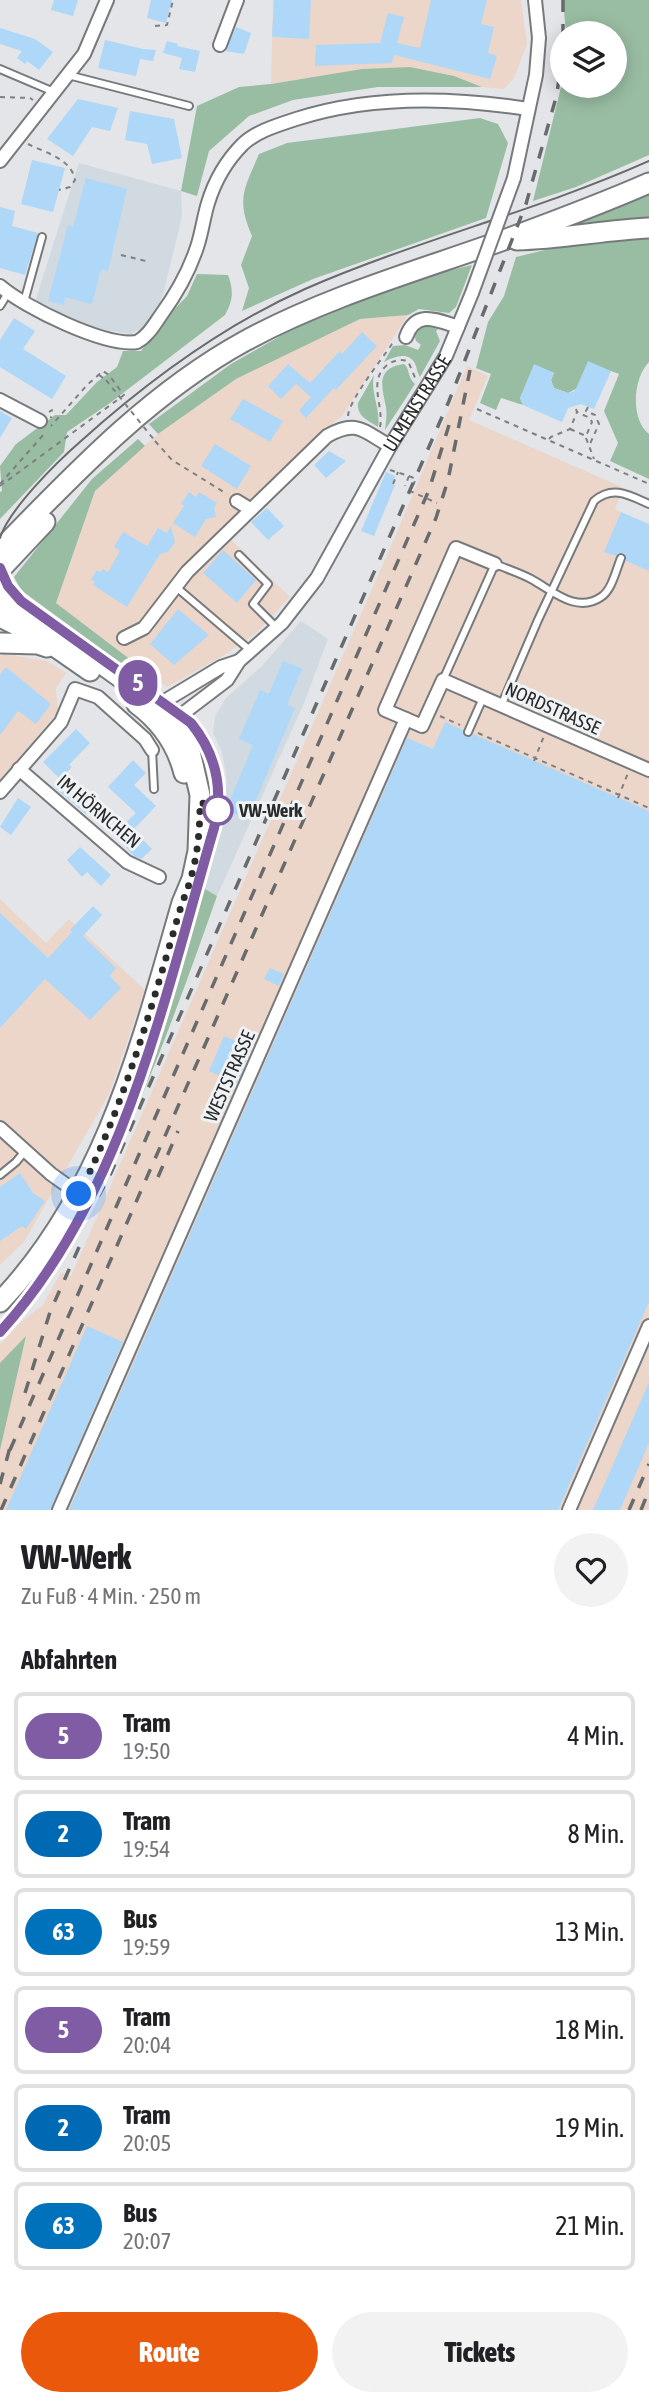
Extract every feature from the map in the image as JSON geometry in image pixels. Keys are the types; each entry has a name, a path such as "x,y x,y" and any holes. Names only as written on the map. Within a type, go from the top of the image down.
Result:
{"main road":[{"path":"0,550 67,480 84,468 138,417 212,362 244,342 313,307 502,240 649,183"},
{"path":"502,240 539,240 608,230 649,228"},
{"path":"0,570 76,488 84,468"},
{"path":"0,597 75,645 156,711 179,755 187,785 188,843 182,903"},
{"path":"0,617 44,639 156,711 177,718 189,747 200,795 197,861 135,1061 102,1149 57,1231 30,1268 0,1302"},
{"path":"0,643 38,644 59,651"}],"street":[{"path":"0,160 84,54 107,0"},
{"path":"220,45 237,0"},
{"name":"ULMENSTRASSE","path":"177,718 228,680 239,661 277,628 303,598 317,578 390,446 446,356 514,178 523,143 536,75 538,50 535,0"},
{"path":"4,289 65,324 113,340 136,342 151,330 179,289 198,245 209,201 221,171 245,143 272,127 310,114 349,106 423,101 475,102 528,109"},
{"path":"406,337 410,328 420,319 433,318 458,327"},
{"path":"0,400 40,421"},
{"path":"124,638 144,628 187,572 327,436 347,426 357,427 390,446"},
{"path":"237,500 250,509"},
{"path":"443,680 422,726 385,710 456,548 495,564"},
{"name":"ULMENSTRASSE","path":"156,711 221,667 239,661"},
{"name":"NORDSTRASSE","path":"443,680 649,770"},
{"path":"0,792 61,722 75,689 98,697 145,739 152,750"},
{"name":"WESTSTRASSE","path":"59,1510 406,719"},
{"name":"IM HÖRNCHEN","path":"19,769 127,862 159,877"},
{"path":"0,1128 51,1174 79,1194"},
{"path":"569,1510 649,1326"}],"lane":[{"path":"0,69 54,92"},
{"path":"68,75 189,106"},
{"path":"24,302 42,237"},
{"path":"0,306 4,289"},
{"path":"501,706 594,502 603,495 622,492 649,504"},
{"path":"239,555 268,584 253,604 277,628"},
{"path":"443,680 495,564 531,579 564,600 589,603 602,597 607,590 621,558"},
{"path":"176,587 251,651"},
{"path":"469,731 483,698"},
{"path":"152,750 154,789"},
{"path":"0,1175 25,1151"}],"path":[{"path":"155,26 167,25 173,0"},
{"path":"0,97 30,97 44,106"},
{"path":"18,138 67,164 73,170 75,180 70,187 59,190"},
{"path":"121,255 150,262"},
{"path":"347,426 349,410 378,365 392,344 406,337"},
{"path":"380,429 381,406 376,384 384,368 397,360 408,361 412,365 413,377 417,380"},
{"path":"0,486 96,418 124,395 103,371 97,374 106,380 155,441 172,460 237,500"},
{"path":"549,440 570,429 577,412 575,406"},
{"path":"588,407 586,411 595,415 599,424 589,446"},
{"path":"477,409 649,484"},
{"path":"577,412 590,418 592,422 586,436 594,460"},
{"path":"570,429 586,436"},
{"path":"385,468 416,479 410,491 437,503"},
{"path":"393,484 398,472"},
{"path":"405,486 409,476"},
{"path":"429,711 469,731 649,808"},
{"path":"534,759 549,727"},
{"path":"618,796 633,763"}],"shaded area":[{"path":"273,0 521,0 527,44 514,78 504,89 482,87 454,76 410,67 362,69 271,84"},
{"path":"79,163 181,191 182,216 164,291 155,315 148,324 131,334 95,328 56,314 35,302"},
{"path":"408,315 342,416 315,438 221,530 290,597 256,633 226,654 167,687 56,603 95,491 158,434 236,379 295,349 360,319"},
{"path":"467,366 488,376 469,420 624,488 615,509 621,512 605,552 649,571 649,1510 0,1510 0,1344 22,1321 43,1305 61,1272 71,1276"},
{"path":"301,621 328,639 304,703 217,896 200,886 227,781 222,752 213,733 215,716 226,698 262,666"},
{"path":"5,654 47,661 66,673 56,688 58,712 0,780 0,656"},
{"path":"0,899 46,943 69,919 145,990 109,1094 24,1242 0,1265"}],"green space":[{"path":"563,0 649,0 649,155 576,187 533,201 558,98 627,98 627,21 565,21"},
{"path":"410,67 454,76 482,87 378,87 293,100 249,116 209,151 197,196 181,191 197,106 239,87 362,69"},
{"path":"480,118 498,124 508,143 486,218 313,279 242,311 249,288 241,265 252,236 243,203 249,176 259,154 287,143"},
{"path":"649,195 649,221 572,226"},
{"path":"649,235 649,362 637,388 636,409 649,434 649,479 610,461 618,443 604,411 619,374 611,371 568,393 554,388 551,380 554,373 535,365 520,398 523,405 501,398 496,410 480,403 491,374 476,368 488,322 504,296 516,257 582,241"},
{"path":"472,265 456,307 449,313 419,309 408,315 360,319 236,379 158,434 149,424 231,364 282,335 332,311 435,274"},
{"path":"197,274 228,275 232,295 225,315 110,403 67,432 64,452 0,519 0,466 16,444 55,415 66,415 97,382 117,367 123,351 141,351 187,296"},
{"path":"423,325 439,328 436,331 440,341 420,377 413,361 406,356 384,362 393,346 405,345 418,350 421,345 414,334"},
{"path":"404,364 415,384 385,430 383,380 388,370"},
{"path":"374,375 378,427 364,418 358,408 358,403"},
{"path":"138,439 145,446 95,491 56,603 131,660 125,667 21,590 14,577 92,479"},
{"path":"200,886 217,896 154,1066 109,1167 124,1132"},
{"path":"26,1336 0,1450 0,1363"}],"building":[{"path":"54,0 78,0 73,16 51,10"},
{"path":"151,0 172,0 166,23 147,18"},
{"path":"274,0 311,0 309,39 272,37"},
{"path":"431,0 487,0 481,24 494,27 488,53 497,56 490,79 394,55 392,63 315,66 316,45 380,43 388,13 404,17 397,43 420,48"},
{"path":"236,27 251,33 244,54 226,51"},
{"path":"0,28 35,39 53,52 39,70 27,61 25,64 17,58 22,51 0,44"},
{"path":"105,40 156,50 153,61 140,59 136,76 98,68"},
{"path":"167,41 200,51 195,72 179,69 182,58 163,53"},
{"path":"78,99 118,108 110,131 92,127 73,156 47,139"},
{"path":"130,111 174,119 182,158 152,164 147,144 125,140"},
{"path":"32,160 65,168 53,212 21,204"},
{"path":"86,178 127,189 108,271 101,269 92,304 65,297 64,305 48,301 68,225 73,227"},
{"path":"0,207 15,211 12,226 38,233 25,275 0,268"},
{"path":"14,318 35,331 23,349 66,376 52,399 0,367 0,340"},
{"path":"362,332 377,346 306,418 300,409 311,397 296,384 281,399 268,386 288,364 310,383"},
{"path":"588,361 611,371 594,409 581,404 568,408 562,422 523,405 520,398 534,364 554,373 551,380 554,388 568,393 575,391"},
{"path":"243,399 283,421 270,442 230,419"},
{"path":"0,411 12,418 0,438"},
{"path":"215,444 251,466 237,489 201,466"},
{"path":"329,451 346,461 326,478 314,465"},
{"path":"386,472 395,476 392,484 395,485 374,536 361,531"},
{"path":"189,492 196,497 199,492 217,503 214,508 216,517 206,519 195,537 173,523"},
{"path":"267,508 284,526 268,540 251,522"},
{"path":"621,512 649,524 649,571 626,561 624,553 616,556 604,552"},
{"path":"171,526 175,542 168,552 160,554 127,607 93,585 95,582 91,580 97,570 108,572 120,551 114,547 123,532 147,546 158,528 167,533"},
{"path":"223,550 256,580 237,603 203,573"},
{"path":"178,609 209,635 174,665 150,644"},
{"path":"283,661 302,669 287,705 295,708 248,819 226,810 253,745 239,739 260,690 269,694"},
{"path":"6,667 51,704 36,724 18,711 0,735 0,674"},
{"path":"445,722 463,730 465,737 473,734 649,811 649,1302 558,1510 69,1510 407,738 433,749"},
{"path":"76,729 90,743 69,765 72,767 64,775 82,793 86,789 99,801 86,814 53,786 60,779 43,762"},
{"path":"133,760 146,773 134,785 156,806 133,830 152,849 141,859 134,856 114,834 136,813 108,787"},
{"path":"18,798 31,807 11,835 0,827"},
{"path":"80,847 111,875 101,886 87,872 82,877 67,860"},
{"path":"93,906 102,915 83,936 116,968 110,976 121,988 90,1020 45,979 0,1028 0,913 48,958"},
{"path":"270,968 284,974 279,986 264,979"},
{"path":"224,1036 252,1048 237,1083 209,1071"},
{"path":"20,1173 33,1193 45,1201 26,1229 22,1226 0,1241 0,1187"},
{"path":"87,1326 123,1342 50,1510 6,1510"},
{"path":"649,1382 649,1443 620,1510 593,1510"}],"tram line":[{"path":"0,538 13,513 81,441 187,356 245,320 347,271 564,195 649,161"},
{"path":"0,568 8,586 21,601 191,723 207,747 218,786 214,828 146,1057 120,1132 84,1208 22,1307"},
{"name":"5","path":"0,568 8,586 21,601 191,723 204,740 213,760 219,792 214,828 146,1057 120,1132 85,1208 22,1307 0,1332"}],"railway":[{"path":"563,0 563,21"},
{"path":"0,1332 61,1256 111,1173 449,401 526,204 556,98"},
{"path":"1,1510 436,518 448,480 470,370"},
{"path":"10,1450 429,490 449,425"},
{"path":"158,1177 178,1131"},
{"path":"25,1393 50,1312 84,1236"},
{"path":"0,1484 12,1440"},
{"path":"629,1510 649,1464"},
{"path":"641,1510 649,1490"}],"place":[{"name":"VW-Werk","path":"218,810"}],"route":[{"path":"79,1194 102,1149 135,1061 182,903 192,879 198,850 200,802 218,810"}]}
